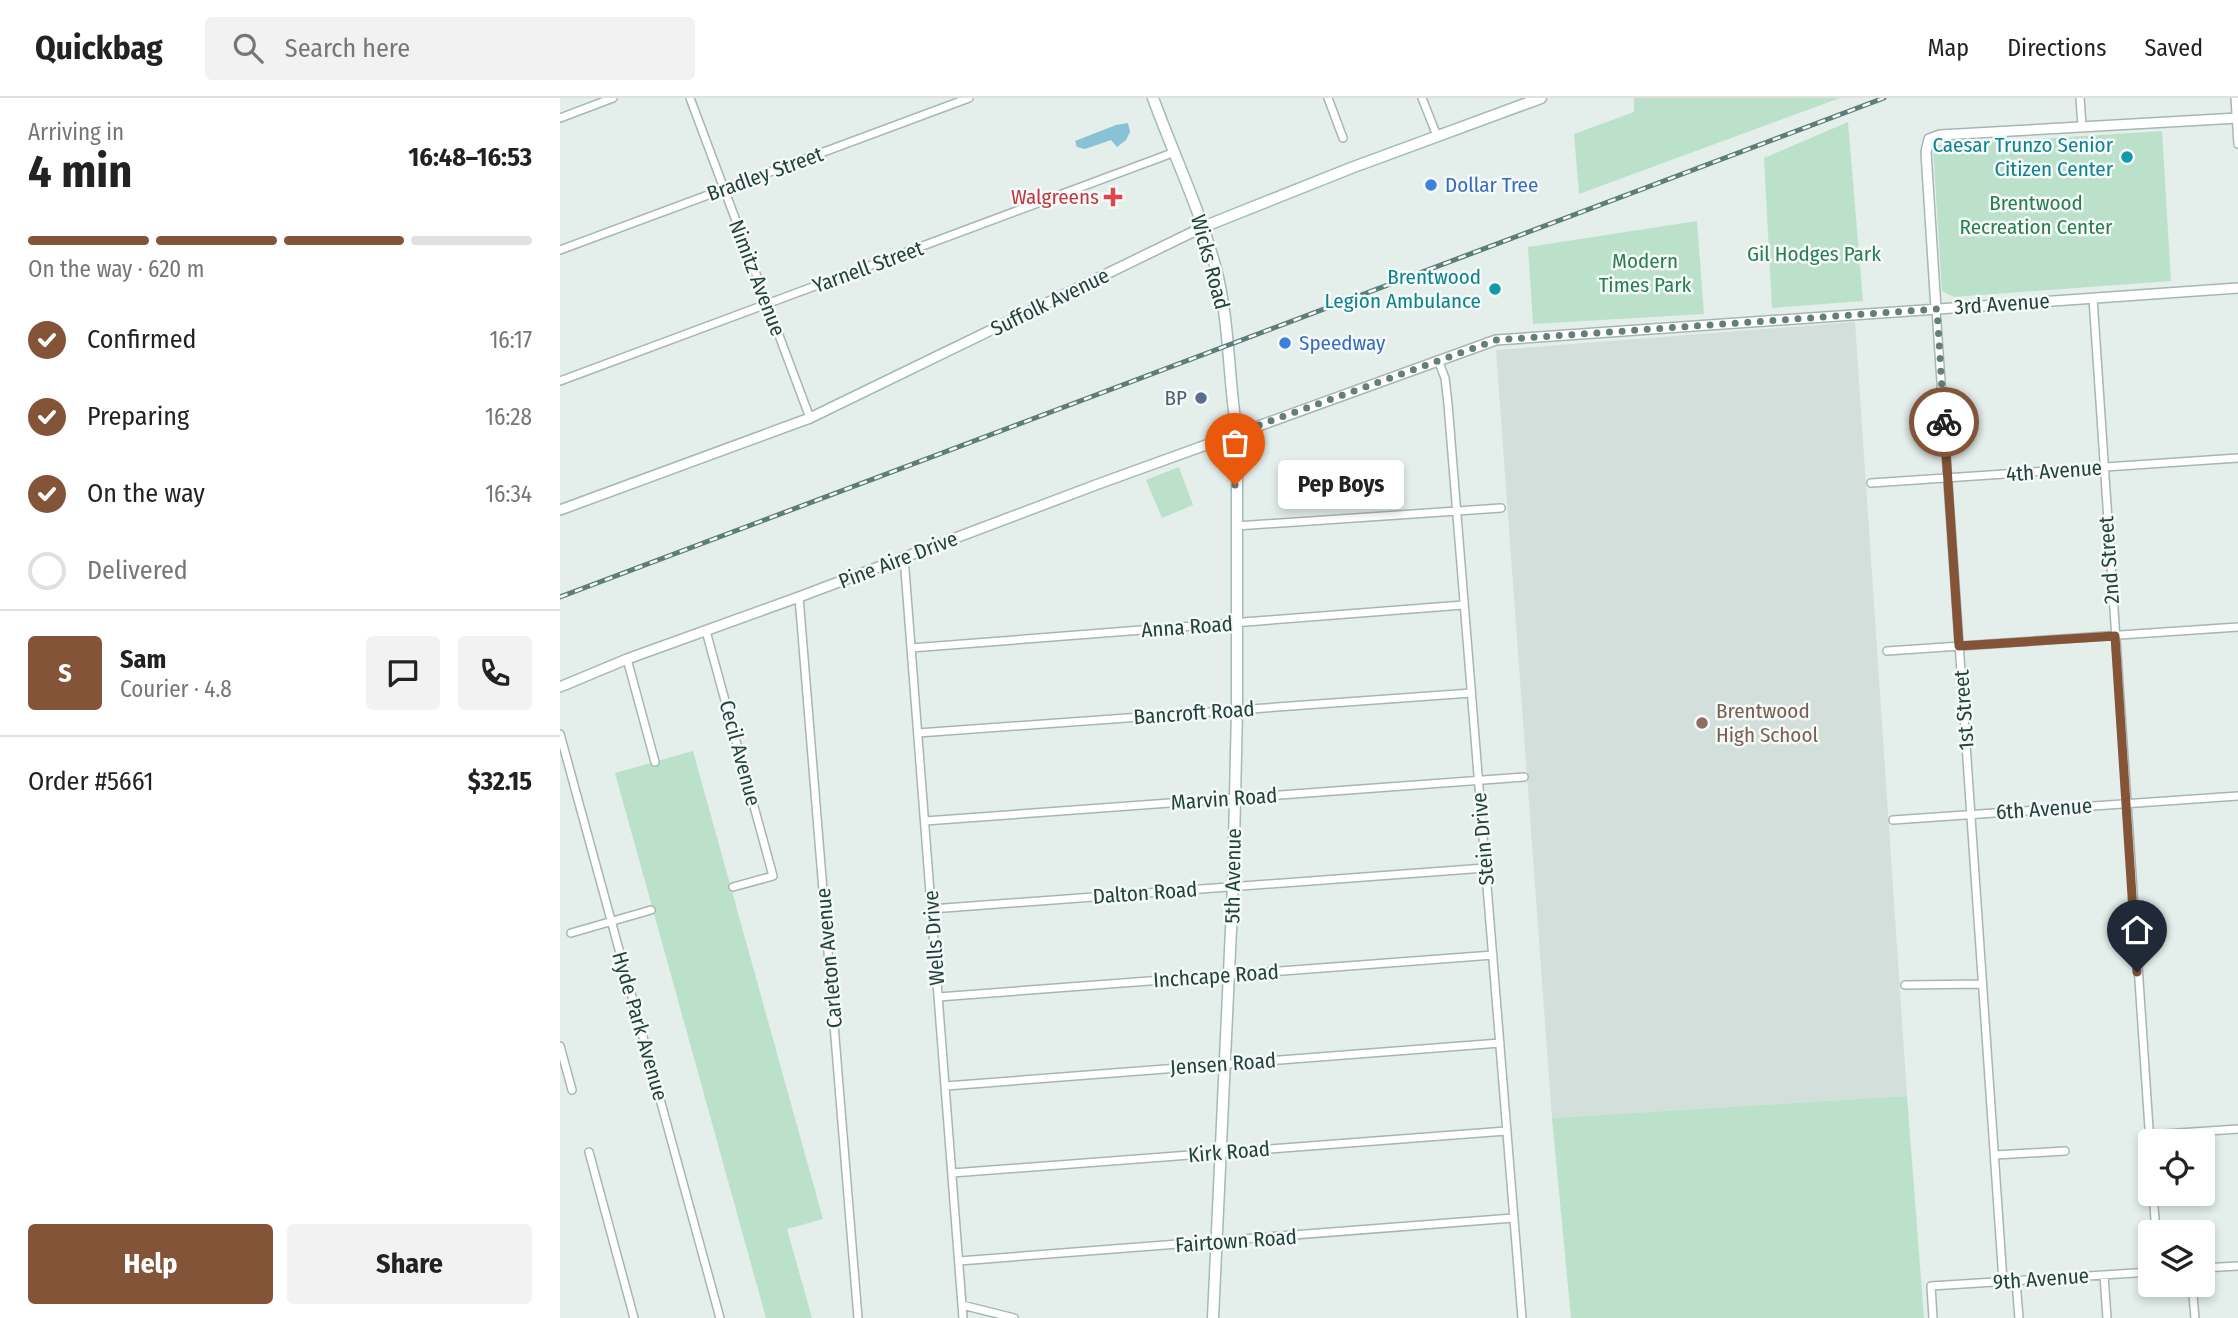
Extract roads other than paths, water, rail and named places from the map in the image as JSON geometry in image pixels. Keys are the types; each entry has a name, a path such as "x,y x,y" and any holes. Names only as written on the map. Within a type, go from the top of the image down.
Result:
{"main road":[{"name":"Wicks Road","path":"1153,98 1216,269 1223,302 1237,433"},
{"name":"Suffolk Avenue","path":"1203,228 1351,168 1541,98"},
{"name":"5th Avenue","path":"1213,1318 1233,886 1237,710 1237,433"}],"street":[{"path":"560,118 613,98"},
{"name":"Nimitz Avenue","path":"690,98 810,418"},
{"name":"Bradley Street","path":"560,250 969,98"},
{"path":"1328,98 1343,138"},
{"path":"1422,98 1437,136"},
{"path":"2080,98 2082,126 2237,118"},
{"path":"2235,98 2238,144"},
{"name":"1st Street","path":"2003,1281 1926,152 1929,139 1940,135 2082,126"},
{"name":"Yarnell Street","path":"560,381 1175,152"},
{"name":"Suffolk Avenue","path":"560,510 810,418 1203,228"},
{"name":"3rd Avenue","path":"1237,433 1496,340 2238,288"},
{"name":"2nd Street","path":"2093,298 2149,1129"},
{"name":"Stein Drive","path":"1438,360 1445,378 1448,404 1522,1318"},
{"name":"Pine Aire Drive","path":"560,687 627,659 1237,433"},
{"name":"4th Avenue","path":"1871,483 2238,458"},
{"path":"1236,526 1501,508"},
{"name":"Wells Drive","path":"904,557 963,1318"},
{"name":"Carleton Avenue","path":"799,597 858,1318"},
{"name":"Anna Road","path":"911,648 1463,605"},
{"path":"1887,651 2238,627"},
{"name":"Cecil Avenue","path":"706,631 774,876 733,887"},
{"path":"627,659 655,762"},
{"name":"Bancroft Road","path":"918,733 1471,693"},
{"name":"Hyde Park Avenue","path":"560,734 720,1318"},
{"name":"Marvin Road","path":"925,821 1524,778"},
{"name":"6th Avenue","path":"1893,820 2238,796"},
{"name":"Dalton Road","path":"931,909 1485,868"},
{"path":"571,933 651,910"},
{"name":"Inchcape Road","path":"938,997 1493,955"},
{"path":"1905,985 1982,984"},
{"name":"Jensen Road","path":"946,1086 1500,1043"},
{"path":"560,1046 572,1090"},
{"path":"2215,1131 2238,1129"},
{"name":"Kirk Road","path":"952,1173 1506,1131"},
{"path":"1994,1155 2065,1151"},
{"path":"589,1152 634,1318"},
{"name":"Fairtown Road","path":"959,1261 1513,1219"},
{"path":"2215,1267 2238,1266"},
{"name":"9th Avenue","path":"1933,1318 1931,1286 2138,1273"},
{"path":"2104,1275 2107,1318"},
{"path":"2016,1281 2019,1318"},
{"path":"2193,1297 2195,1318"},
{"path":"962,1305 1014,1318"}],"water":[{"path":"1128,123 1130,132 1126,140 1117,147 1111,140 1085,149 1077,147 1075,141"}],"railway":[{"path":"560,597 1884,98"}],"place":[{"name":"Caesar Trunzo Senior Citizen Center","path":"2127,157"},
{"name":"Dollar Tree","path":"1431,185"},
{"name":"Walgreens","path":"1113,197"},
{"name":"Brentwood Legion Ambulance","path":"1495,289"},
{"name":"Speedway","path":"1285,343"},
{"name":"BP","path":"1201,398"},
{"name":"Pep Boys","path":"1235,485"},
{"name":"Brentwood High School","path":"1702,723"}],"park label":[{"name":"Brentwood Recreation Center","path":"2036,215"},
{"name":"Gil Hodges Park","path":"1814,254"},
{"name":"Modern Times Park","path":"1645,273"}]}
